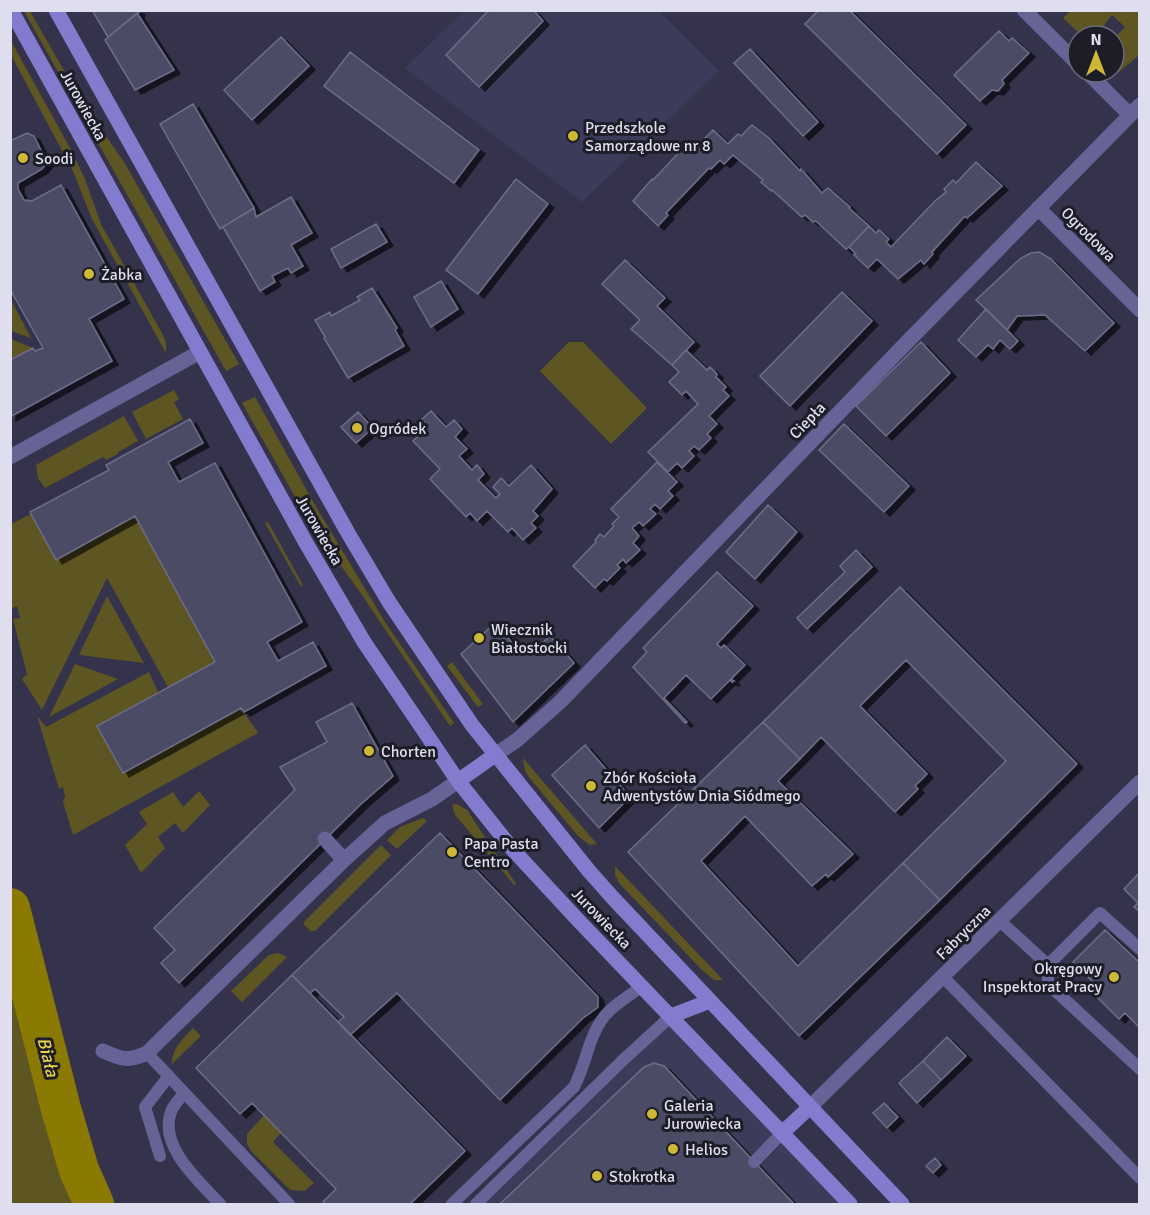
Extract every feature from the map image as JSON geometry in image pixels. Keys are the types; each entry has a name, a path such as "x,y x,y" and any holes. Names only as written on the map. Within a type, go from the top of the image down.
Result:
{"street":[{"name":"Jurowiecka","path":"56,10 348,533 389,602 472,725 589,871 903,1204"},
{"name":"Jurowiecka","path":"11,11 306,543 364,642 458,781 522,859 750,1102 850,1204"},
{"path":"1032,13 1066,51"},
{"path":"1102,84 1135,110"},
{"name":"Ciepła","path":"495,755 517,740 560,702 911,338 1135,110"},
{"name":"Ogrodowa","path":"1038,208 1140,310"},
{"path":"10,458 200,352"},
{"path":"103,1051 122,1059 136,1058 147,1053 344,860 385,823 432,799 495,755"},
{"name":"Fabryczna","path":"810,1107 1140,782"},
{"path":"325,839 344,860"},
{"path":"671,1016 710,1001"},
{"path":"782,1133 810,1107"}],"lane":[{"path":"1140,950 1100,913 1048,965 1047,984 1140,1069"},
{"path":"1000,921 1048,965"},
{"path":"943,977 1140,1178"},
{"path":"452,1204 574,1087 595,1031 604,1016 642,986"},
{"path":"476,1204 628,1054 671,1016"},
{"path":"147,1053 289,1204"},
{"path":"160,1156 145,1107 169,1076"},
{"path":"184,1093 171,1111 168,1125 176,1153 220,1204"},
{"path":"753,1162 782,1133"}],"shaded area":[{"name":"Przedszkole Samorządowe nr 8","path":"658,10 719,71 582,202 405,68 464,11"},
{"path":"1071,10 1139,11 1139,55 1126,66 1126,24 1122,24 1112,15 1105,24 1069,24 1063,18"},
{"path":"24,11 30,11 82,102 124,162 239,364 226,371"},
{"path":"10,39 70,148 85,179 101,224 163,335 166,342 166,353 92,219 73,171 11,55"},
{"path":"11,300 31,338 11,331"},
{"path":"11,339 33,348 11,360"},
{"path":"569,342 583,342 647,408 611,444 540,371"},
{"path":"174,390 179,399 174,402 183,419 146,439 132,412"},
{"path":"255,397 315,505 385,622 454,723 450,726 362,595 310,523 242,403"},
{"path":"124,416 138,441 118,454 106,460 103,457 45,488 38,478 36,465"},
{"path":"31,514 135,516 215,662 168,687 107,578 42,710 22,679 27,674 13,619 20,618 17,606 11,609 11,524"},
{"path":"268,522 303,585 301,587 265,523"},
{"path":"107,596 144,663 79,655"},
{"path":"452,662 483,704 478,707 447,666"},
{"path":"75,664 118,679 49,717"},
{"path":"149,672 158,692 97,726 122,773 241,708 258,733 73,835 63,802 65,796 63,787 59,789 37,716 46,727"},
{"path":"523,758 597,844 590,845 578,836 528,776"},
{"path":"199,791 210,805 183,833 175,823 158,837 165,848 141,873 125,845 147,824 139,812 173,792 183,807"},
{"path":"452,804 457,804 467,810 516,884 515,886 455,815"},
{"path":"423,818 427,821 397,849 387,840 400,827"},
{"path":"381,845 391,855 315,931 310,931 303,923"},
{"path":"615,866 723,980 714,980 702,970 619,883 615,875"},
{"path":"11,909 61,1109 79,1170 94,1204 11,1204"},
{"path":"278,953 287,957 242,1002 231,991 269,955"},
{"name":"Galeria Jurowiecka","path":"671,1016 848,1204 480,1204"},
{"path":"193,1028 201,1036 172,1064 176,1049"},
{"path":"264,1115 281,1133 273,1142 314,1183 305,1191 291,1190 287,1187 251,1151 247,1144 247,1134"}],"building":[{"path":"92,10 138,10 139,12 108,37"},
{"path":"489,10 533,10 543,21 479,87 446,55"},
{"path":"819,10 849,10 966,125 937,154 805,24"},
{"path":"137,13 174,70 135,90 105,40"},
{"path":"999,31 1009,41 1012,38 1029,53 1002,80 1004,84 998,91 992,90 980,101 954,75"},
{"path":"281,37 309,66 252,120 224,90"},
{"path":"750,49 818,122 803,136 734,63"},
{"path":"350,52 479,150 454,183 324,86"},
{"path":"193,104 254,208 220,229 160,124"},
{"path":"752,125 769,138 800,171 801,169 822,193 828,188 869,226 849,247 846,249 816,221 813,222 805,215 802,217 733,155 724,164 720,160 711,169 709,168 666,213 668,215 658,226 633,201 687,144 692,148 713,130 728,144"},
{"path":"27,133 34,136 47,163 42,169 18,183 18,189 24,200 32,201 61,185 124,299 89,319 112,361 10,417 10,360 33,348 35,351 43,348 10,289 10,141"},
{"path":"976,162 1002,186 967,218 965,216 924,264 921,260 898,279 877,259 868,268 854,255 856,254 849,247 869,226 876,233 879,230 889,239 886,242 891,247 946,192 944,189 953,180 956,183"},
{"path":"516,179 548,204 478,294 446,270"},
{"path":"291,197 312,233 291,245 303,266 291,273 288,268 272,276 275,282 260,291 223,227 254,208 256,217"},
{"path":"376,224 387,242 341,268 331,249"},
{"path":"1039,252 1051,259 1114,323 1085,351 1045,315 1017,316 1007,330 976,300 1021,258"},
{"path":"625,260 665,298 657,306 694,342 672,365 631,329 640,320 602,284"},
{"path":"441,281 458,309 431,327 414,297"},
{"path":"372,288 397,328 395,330 404,346 348,378 315,320 330,312 331,316 360,300 357,297"},
{"path":"842,292 872,321 790,406 760,376"},
{"path":"986,309 1018,341 1010,349 1000,340 993,349 988,345 976,357 958,340"},
{"path":"921,342 950,373 886,436 856,406"},
{"path":"686,350 707,370 710,367 717,374 716,377 726,387 723,390 729,396 709,416 717,424 707,434 711,438 699,450 694,446 689,451 694,456 682,468 677,463 668,472 648,452 698,404 686,391 682,395 669,382 679,372 672,365"},
{"path":"431,411 446,427 454,420 462,429 455,437 467,449 459,456 472,470 477,465 484,474 478,480 496,498 500,494 493,487 501,478 509,486 531,465 552,489 533,511 538,516 531,523 536,528 523,540 512,528 508,532 487,511 477,521 470,513 466,517 430,479 440,469 413,441 417,437 410,430"},
{"name":"Ogródek","path":"358,412 373,428 356,443 341,427"},
{"path":"190,419 203,443 168,462 179,482 215,463 302,622 267,642 278,661 313,642 326,666 244,712 241,708 123,773 97,726 215,662 135,516 56,560 30,512 109,470 106,465"},
{"path":"844,424 909,486 884,512 819,450"},
{"path":"657,462 677,482 668,491 673,496 660,509 655,504 650,509 656,514 643,526 639,522 632,528 639,536 633,543 640,550 626,563 623,559 617,565 620,568 607,581 604,579 595,588 573,566 596,542 600,534 604,537 614,526 612,524 619,517 611,509"},
{"path":"768,505 797,532 755,579 726,552"},
{"path":"856,550 872,567 807,629 797,618 845,572 840,566"},
{"path":"717,572 753,606 717,644 721,648 724,645 745,665 731,679 734,681 730,680 711,699 686,675 664,698 687,722 685,723 633,667 647,652 643,648"},
{"path":"900,587 1077,764 940,900 903,863 1006,761 906,660 860,706 927,774 915,786 918,789 895,812 821,737 800,759 763,722"},
{"path":"496,622 518,651 526,643 534,651 550,636 574,663 513,722 461,654"},
{"path":"352,703 393,776 361,804 179,983 161,963 175,950 154,928 295,790 280,767 327,742 316,722"},
{"path":"763,722 800,759 778,781 853,854 828,877 826,874 812,886 745,816 701,861 798,966 903,863 940,900 799,1036 628,852"},
{"name":"Zbór Kościoła Adwentystów Dnia Siódmego","path":"585,745 630,797 599,828 552,775"},
{"path":"440,833 598,997 598,1007 583,1018 500,1100 397,993 350,1035 338,1022 344,1017 315,989 310,993 292,975"},
{"path":"1140,872 1140,912 1134,907 1138,903 1124,889"},
{"name":"Okręgowy Inspektorat Pracy","path":"1105,930 1140,963 1140,1028 1125,1013 1119,1019 1096,996 1102,991 1073,962"},
{"path":"292,975 465,1151 410,1204 326,1204 323,1202 336,1189 252,1103 240,1114 196,1068"},
{"path":"947,1037 966,1056 941,1080 923,1061"},
{"path":"923,1061 941,1080 917,1103 899,1083"},
{"name":"Galeria Jurowiecka","path":"654,1063 664,1066 794,1204 500,1204 644,1067"},
{"path":"884,1103 898,1117 887,1128 873,1113"},
{"path":"935,1158 941,1165 933,1173 926,1166"}],"waterway":[{"name":"Biała","path":"10,908 61,1109 79,1170 94,1204"}],"place":[{"name":"Przedszkole Samorządowe nr 8","path":"573,136"},
{"name":"Soodi","path":"23,158"},
{"name":"Żabka","path":"89,274"},
{"name":"Ogródek","path":"357,428"},
{"name":"Wiecznik Białostocki","path":"479,638"},
{"name":"Chorten","path":"369,751"},
{"name":"Zbór Kościoła Adwentystów Dnia Siódmego","path":"591,786"},
{"name":"Papa Pasta Centro","path":"452,852"},
{"name":"Okręgowy Inspektorat Pracy","path":"1114,977"},
{"name":"Galeria Jurowiecka","path":"652,1114"},
{"name":"Helios","path":"673,1149"},
{"name":"Stokrotka","path":"597,1176"}]}
